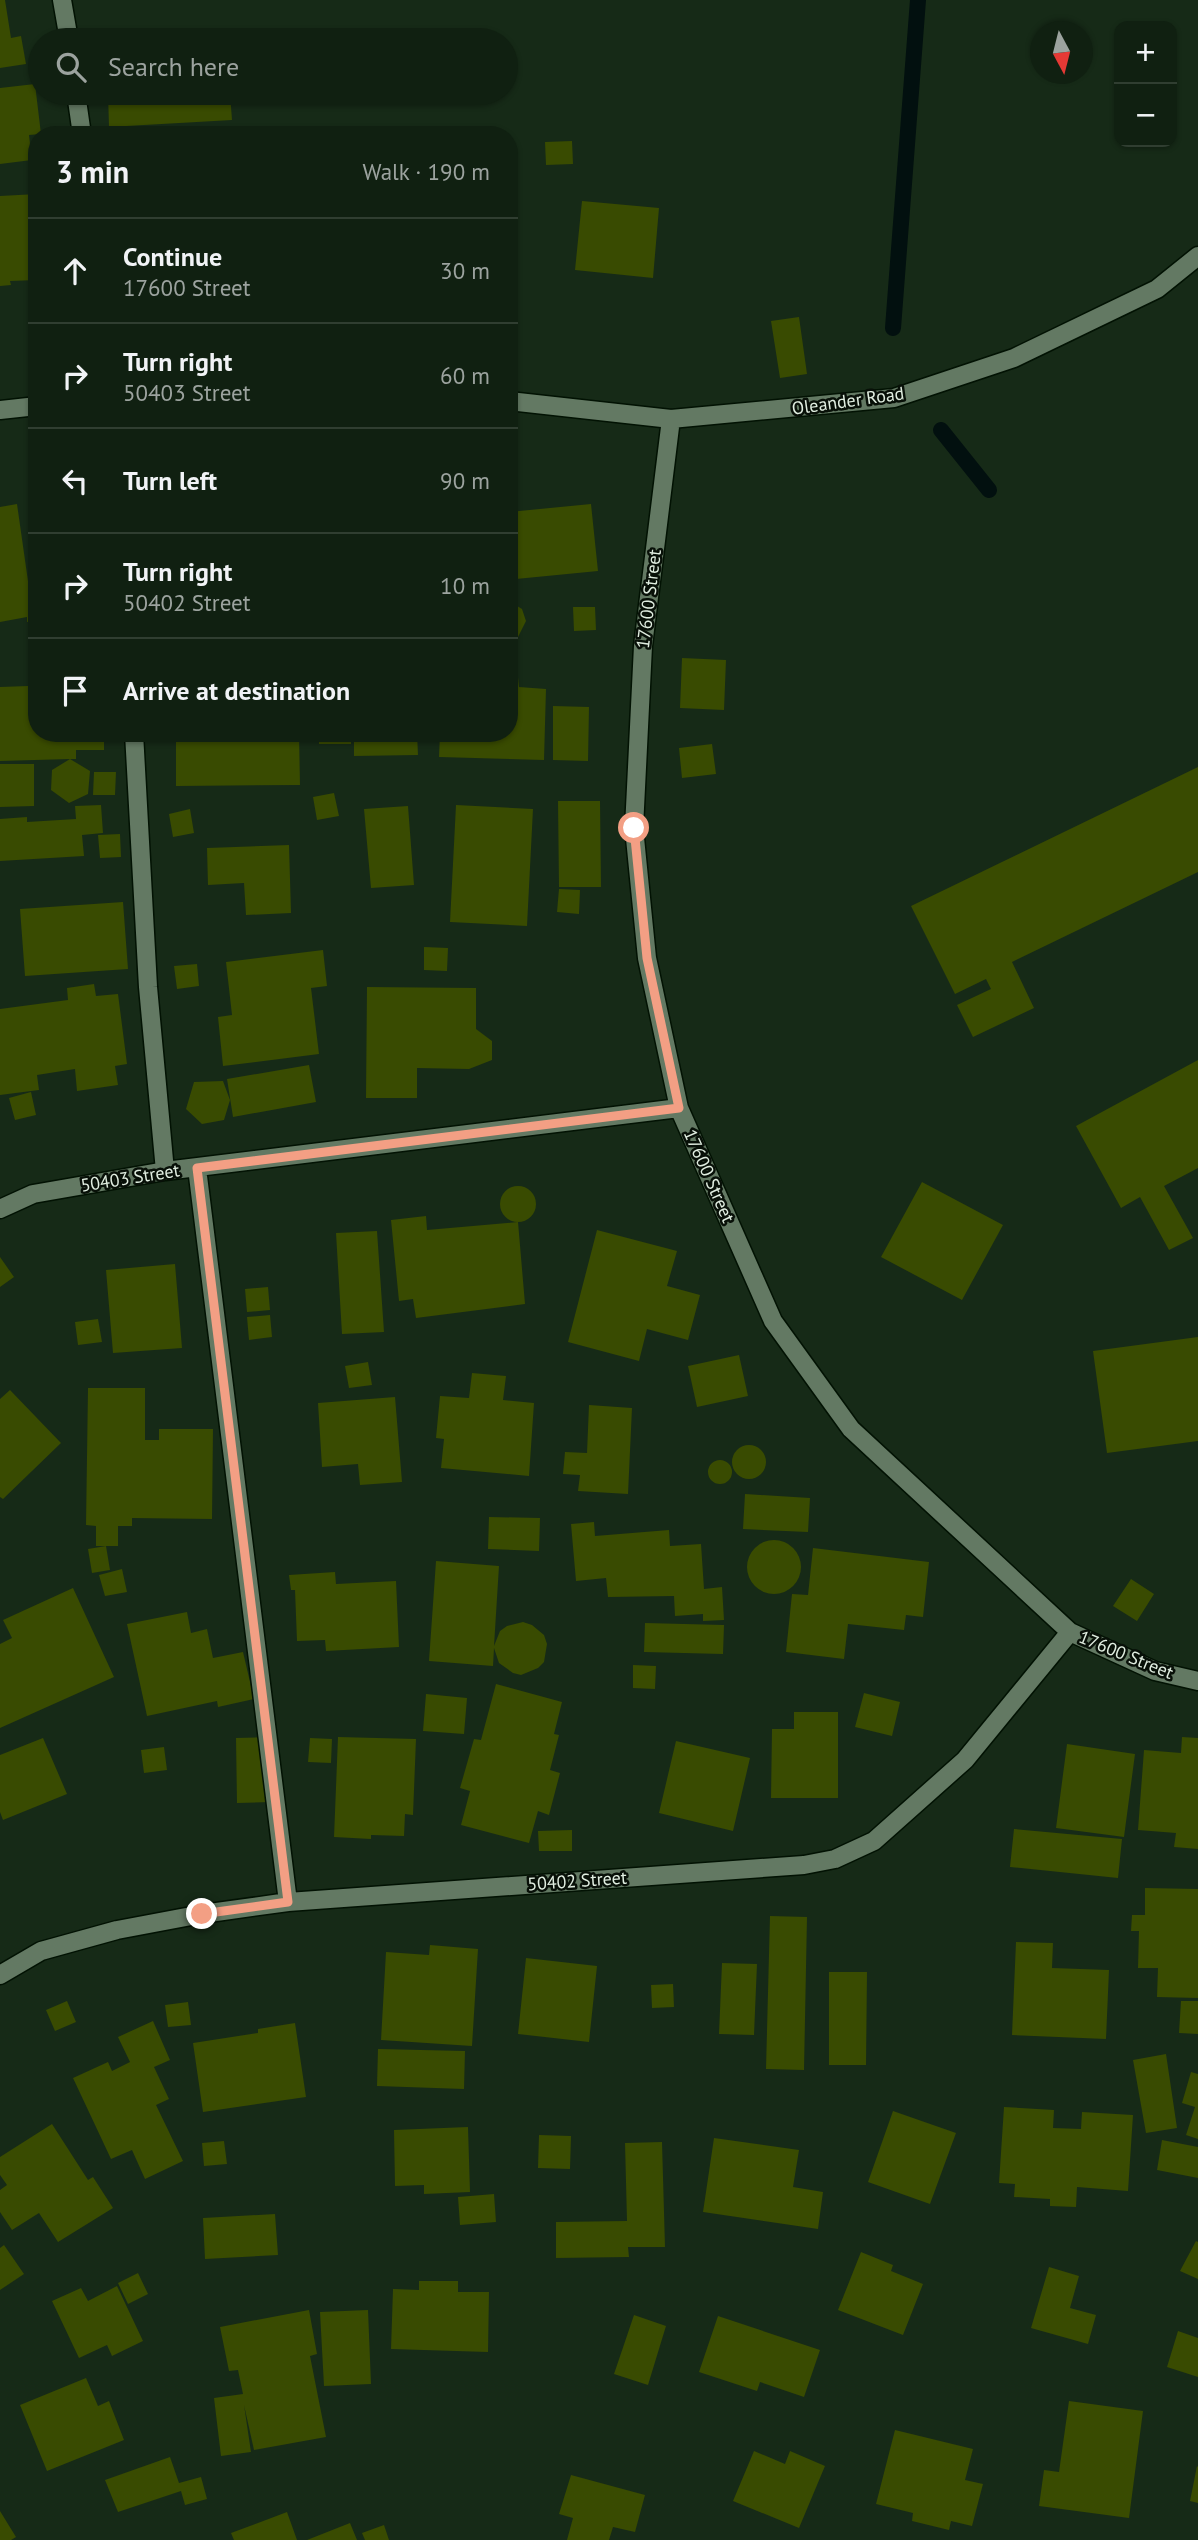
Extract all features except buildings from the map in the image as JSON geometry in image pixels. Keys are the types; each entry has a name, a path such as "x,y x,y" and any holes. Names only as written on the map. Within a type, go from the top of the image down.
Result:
{"street":[{"path":"62,0 67,28"},
{"path":"78,105 81,126"},
{"name":"Oleander Road","path":"518,402 671,419 894,398 1014,358 1157,289 1198,256"},
{"path":"0,410 28,407"},
{"name":"17600 Street","path":"671,419 643,646 634,828 647,958 679,1108 773,1321 850,1429 1070,1632 1155,1671 1198,1681"},
{"path":"134,742 148,987 165,1171"},
{"name":"50403 Street","path":"0,1209 33,1194 165,1171 679,1108"},
{"path":"197,1168 288,1902"},
{"name":"50402 Street","path":"0,1975 41,1951 117,1930 288,1902 804,1865 835,1859 874,1841 965,1760 1070,1632"}],"waterway":[{"path":"893,328 918,0"},
{"path":"941,430 989,490"}],"route":[{"path":"202,1914 288,1902 197,1168 679,1108 647,958 634,828"}]}
